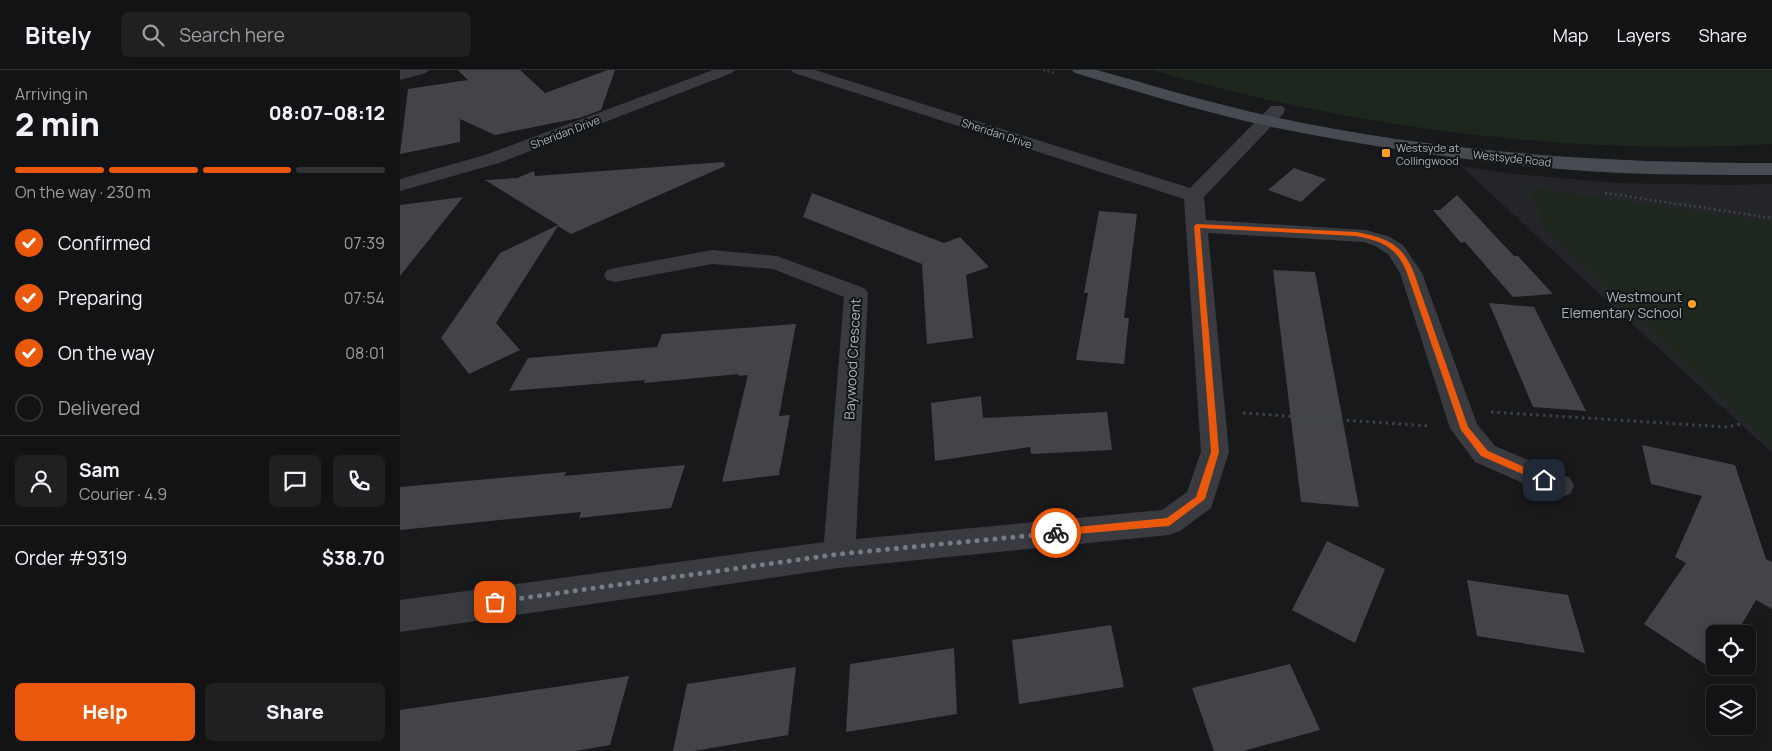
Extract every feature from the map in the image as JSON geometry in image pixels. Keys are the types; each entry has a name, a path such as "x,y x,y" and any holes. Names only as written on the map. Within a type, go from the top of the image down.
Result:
{"main road":[{"name":"Westsyde Road","path":"1080,70 1273,115 1418,146 1548,162 1622,167 1772,169"},
{"name":"Westsyde Road","path":"1119,70 1273,115 1413,135 1514,146 1621,154 1684,157 1772,155"}],"street":[{"path":"400,75 421,70"},
{"name":"Sheridan Drive","path":"400,185 492,160 727,70"},
{"name":"Sheridan Drive","path":"799,70 1194,196"},
{"path":"400,616 839,554 1169,522 1200,499 1215,452 1194,196 1273,115"},
{"path":"1197,226 1356,234 1374,237 1391,246 1404,258 1408,265 1461,419 1484,454 1559,486"},
{"name":"Baywood Crescent","path":"615,275 712,257 777,263 856,293 839,554"}],"path":[{"path":"1212,411 1727,427 1741,424"}],"shaded area":[{"path":"1152,70 1772,70 1772,144 1694,147 1616,146 1537,141 1459,133 1381,122 1304,107"},
{"name":"Westmount Elementary School","path":"1461,166 1505,173 1617,183 1772,184 1772,453"},
{"name":"Westmount Elementary School","path":"1530,188 1772,222 1772,447 1544,227"}],"building":[{"path":"458,70 520,70 545,93 608,70 615,70 601,110 579,118 495,135 460,119 460,142 400,154 408,89 468,80"},
{"path":"724,162 725,166 571,234 558,226 496,323 520,350 469,374 441,338 500,253 558,225 485,180 517,178 534,171 535,176"},
{"path":"1294,168 1326,179 1301,202 1268,190"},
{"path":"812,193 944,243 960,237 989,267 966,275 973,338 927,344 922,264 803,217"},
{"path":"1457,195 1514,256 1518,256 1553,294 1513,297 1465,242 1461,243 1433,210 1440,210"},
{"path":"463,197 400,276 400,205"},
{"path":"1099,211 1137,214 1124,318 1129,318 1124,364 1076,360 1088,293 1084,293"},
{"path":"1273,270 1315,272 1359,507 1301,502"},
{"path":"1489,303 1534,307 1586,411 1533,407"},
{"path":"796,324 779,416 790,415 779,475 722,482 748,375 738,376 739,374 644,383 645,380 509,391 528,358 657,347 662,334"},
{"path":"981,396 983,418 1107,412 1112,450 1031,454 1030,447 935,461 931,403"},
{"path":"1642,445 1735,465 1766,559 1772,562 1772,609 1756,600 1741,625 1706,625 1706,665 1644,624 1686,563 1675,557 1702,496 1651,484"},
{"path":"685,465 671,508 579,518 581,512 400,530 400,487 566,472 564,476"},
{"path":"1327,541 1385,569 1355,643 1292,610"},
{"path":"1467,580 1568,595 1585,653 1477,636"},
{"path":"1111,625 1124,687 1019,704 1012,640"},
{"path":"954,648 957,714 846,732 850,664"},
{"path":"1290,664 1320,730 1243,751 1214,751 1192,688"},
{"path":"796,667 788,735 694,751 673,751 687,684"},
{"path":"629,676 610,745 575,751 400,751 400,710"}],"way so far":[{"path":"495,602 839,554 1056,533"}],"place":[{"name":"Westsyde at Collingwood","path":"1386,153"},
{"name":"Westmount Elementary School","path":"1692,304"}],"route":[{"path":"1056,533 1169,522 1200,499 1215,452 1197,226 1356,234 1374,237 1391,246 1404,258 1411,273 1464,428 1484,454 1544,480"}]}
